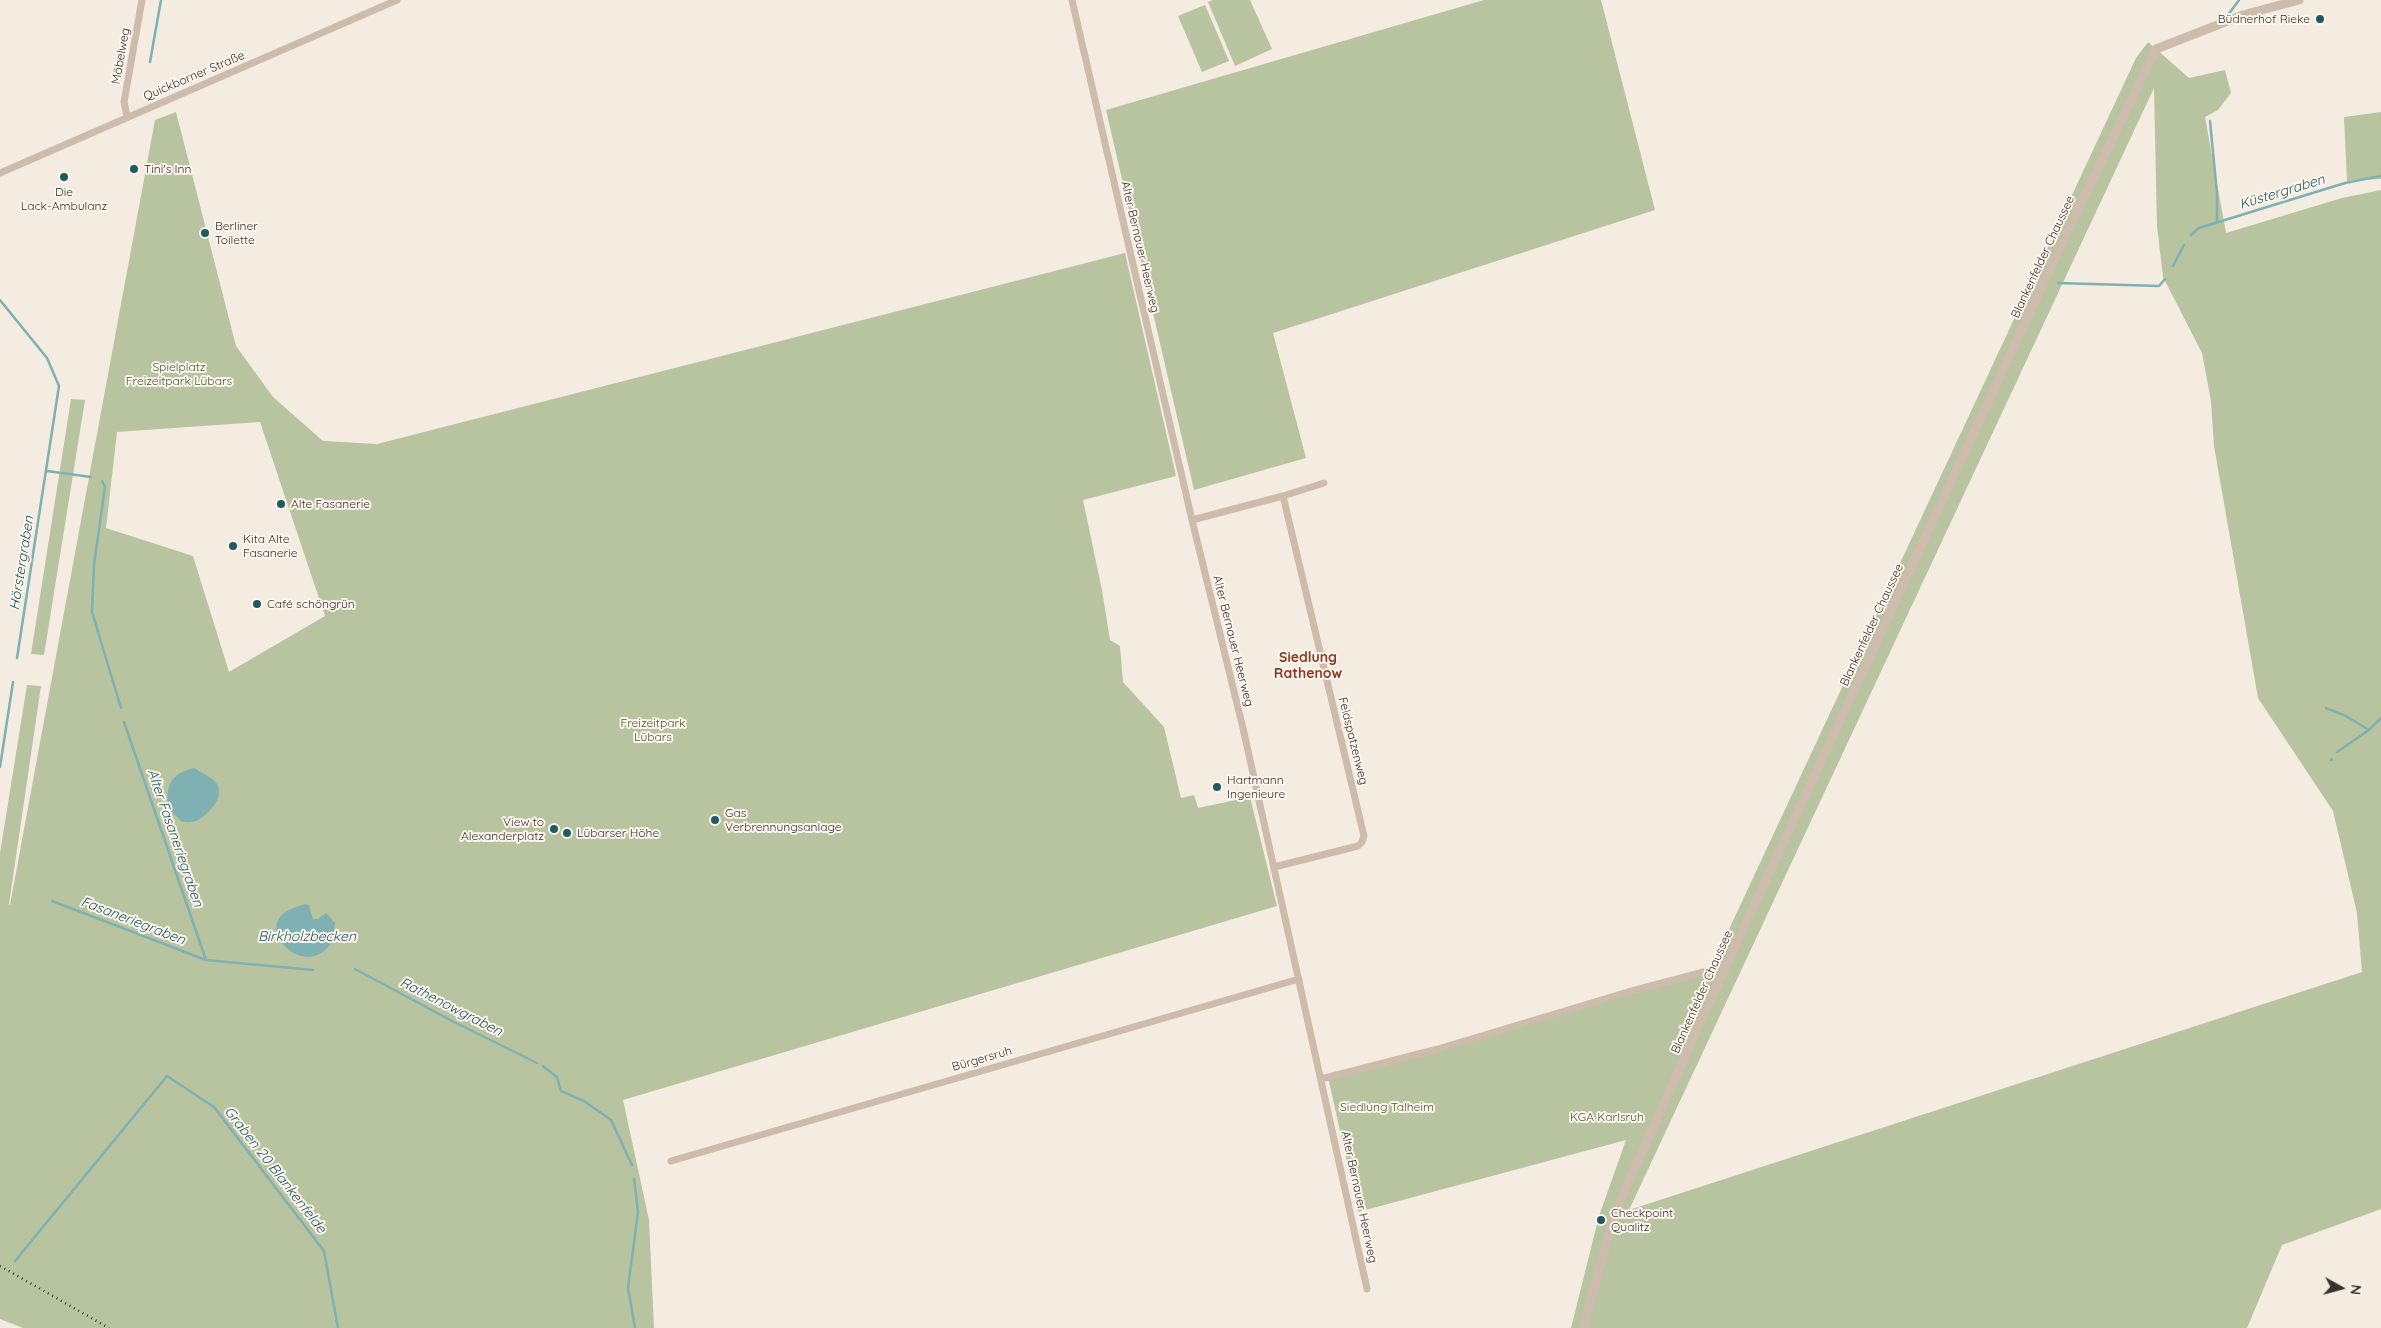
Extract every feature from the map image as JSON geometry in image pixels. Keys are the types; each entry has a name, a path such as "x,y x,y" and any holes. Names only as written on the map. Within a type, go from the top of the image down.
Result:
{"street":[{"name":"Möbelweg","path":"128,116 124,102 142,0"},
{"name":"Quickborner Straße","path":"0,173 397,0"},
{"name":"Alter Bernauer Heerweg","path":"1072,0 1274,867 1367,1289"},
{"name":"Blankenfelder Chaussee","path":"1583,1328 1615,1212 1726,966 2063,241 2156,50 2243,16 2299,0"},
{"path":"1192,520 1324,483"},
{"name":"Feldspatzenweg","path":"1274,867 1358,846 1364,836 1283,496"},
{"path":"1322,1079 1438,1049 1628,992 1726,966"},
{"name":"Bürgersruh","path":"671,1160 1298,979"}],"green space":[{"path":"1213,0 1250,0 1272,49 1235,66 1208,2"},
{"path":"1484,0 1601,0 1655,210 1273,333 1306,458 1194,490 1106,110"},
{"path":"1205,5 1229,61 1202,72 1178,16"},
{"path":"2148,42 2189,78 2225,70 2231,93 2218,110 2205,117 2226,233 2342,198 2381,190 2381,1209 2282,1245 2247,1328 1571,1328 1599,1216 1626,1140 1358,1212 1328,1077 1710,970 2136,58","holes":["2154,88 2157,226 2163,277 2202,353 2211,401 2214,446 2258,698 2333,811 2357,913 2362,972 1629,1210"]},
{"name":"Freizeitpark Lübars","path":"176,112 236,346 273,397 323,441 377,444 1125,253 1176,476 1083,500 1102,590 1110,640 1120,646 1123,682 1164,727 1181,798 1194,795 1198,808 1250,797 1277,906 623,1100 649,1220 654,1328 23,1328 0,1319 0,853 27,685 41,686 10,905 155,120","holes":["260,422 325,616 229,672 193,556 106,528 117,432"]},
{"path":"2381,112 2381,179 2347,181 2344,117"},
{"path":"71,399 85,400 44,655 31,654"}],"water":[{"path":"194,768 210,777 217,784 219,794 211,810 202,818 194,822 182,822 168,808 169,787 175,777 186,770"},
{"name":"Birkholzbecken","path":"305,904 309,905 313,919 318,919 326,913 335,923 332,943 319,954 308,957 298,955 282,944 276,927 279,918 287,911"}],"waterway":[{"path":"150,62 161,0"},
{"path":"2228,15 2239,0"},
{"path":"2210,121 2217,193 2217,222"},
{"name":"Küstergraben","path":"2191,235 2199,228 2345,183 2381,176"},
{"name":"Küstergraben","path":"2173,266 2184,245"},
{"name":"Küstergraben","path":"2058,283 2159,286 2165,279"},
{"name":"Fasaneriegraben","path":"0,300 47,358 59,386 17,658"},
{"name":"Alter Fasaneriegraben","path":"47,471 91,477"},
{"name":"Alter Fasaneriegraben","path":"102,481 105,487 94,565 92,612 121,708"},
{"name":"Hörstergraben","path":"0,767 13,682"},
{"path":"2326,708 2346,716 2369,730"},
{"path":"2337,752 2369,730 2381,718"},
{"name":"Alter Fasaneriegraben","path":"124,722 206,960"},
{"name":"Fasaneriegraben","path":"52,901 206,960 313,970"},
{"name":"Rathenowgraben","path":"355,969 454,1022 537,1063"},
{"name":"Rathenowgraben","path":"543,1066 557,1077 561,1091 584,1101 611,1120 632,1165"},
{"name":"Graben 20 Blankenfelde","path":"15,1261 167,1076 214,1107 324,1251 338,1328"},
{"name":"Rathenowgraben","path":"634,1179 638,1212 628,1288 635,1328"}],"railway":[{"path":"0,1266 109,1328"}],"place":[{"name":"Büdnerhof Rieke","path":"2320,19"},
{"name":"Tini's Inn","path":"134,169"},
{"name":"Die Lack-Ambulanz","path":"64,177"},
{"name":"Berliner Toilette","path":"205,233"},
{"name":"Alte Fasanerie","path":"281,504"},
{"name":"Kita Alte Fasanerie","path":"233,546"},
{"name":"Café schöngrün","path":"257,604"},
{"name":"Hartmann Ingenieure","path":"1217,787"},
{"name":"Gas Verbrennungsanlage","path":"715,820"},
{"name":"View to Alexanderplatz","path":"554,829"},
{"name":"Lübarser Höhe","path":"567,833"},
{"name":"Checkpoint Qualitz","path":"1601,1220"}],"district":[{"name":"Siedlung Rathenow","path":"1308,666"}],"park label":[{"name":"Spielplatz Freizeitpark Lübars","path":"179,374"},
{"name":"Siedlung Talheim","path":"1387,1107"},
{"name":"KGA Karlsruh","path":"1607,1117"}]}
